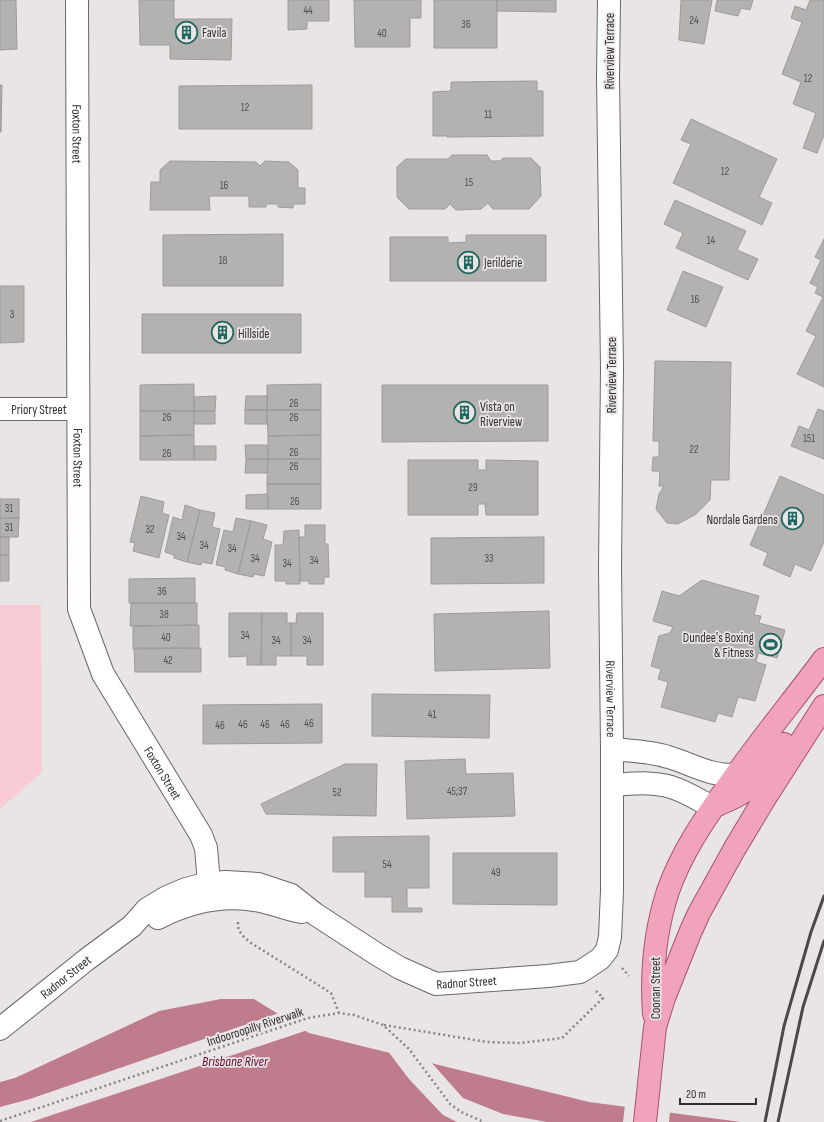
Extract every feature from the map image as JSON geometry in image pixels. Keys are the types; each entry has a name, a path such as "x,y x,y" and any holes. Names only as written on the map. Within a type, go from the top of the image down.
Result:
{"main road":[{"name":"Coonan Street","path":"656,1027 652,980 658,929 668,892 682,859 694,834 736,774 824,658"},
{"path":"712,808 740,795 754,784 787,740 824,695"},
{"name":"Coonan Street","path":"656,1027 671,979 699,913 765,798 824,706"},
{"path":"645,1122 656,1027"}],"street":[{"name":"Foxton Street","path":"77,0 77,409 79,609 103,674 201,835 206,848 209,883"},
{"name":"Riverview Terrace","path":"589,967 600,959 607,950 610,937 612,891 610,567 612,368 608,77 609,0"},
{"name":"Priory Street","path":"0,409 77,409"},
{"name":"Riverview Terrace","path":"612,749 667,756 717,774 736,774"},
{"path":"612,785 666,785 680,790 712,808"},
{"name":"Radnor Street","path":"0,1028 86,960 132,926 147,909 167,897 186,889 209,883 226,882 258,884 291,894 315,914 378,955 400,968 436,984 554,976 580,972 589,967"},
{"name":"Radnor Street","path":"132,926 154,920 181,908 211,900 233,898 254,900 289,910 315,914"}],"path":[{"path":"238,916 237,926 243,937 331,993 339,1013"},
{"path":"383,1025 488,1042 520,1043 562,1038 603,998 596,990"},
{"name":"Indooroopilly Riverwalk","path":"0,1121 308,1018 339,1013 354,1015 383,1025 410,1049 450,1104 461,1112 484,1122"}],"shaded area":[{"path":"0,605 41,605 42,772 0,809"}],"water":[{"name":"Brisbane River","path":"221,999 254,999 309,1033 589,1102 741,1122 0,1122 0,1082 15,1078 159,1011"}],"pier":[{"path":"279,1013 308,1030 31,1122 0,1122 0,1107 30,1099"},
{"path":"387,1050 430,1061 463,1098 503,1114 547,1122 457,1122 443,1115 409,1079"},
{"path":"625,1105 670,1111 669,1122 623,1122"}],"building":[{"path":"0,0 16,0 17,49 0,50"},
{"name":"Favila","path":"139,0 174,0 174,19 232,19 231,60 170,59 170,45 140,45"},
{"path":"288,0 329,0 329,21 307,21 307,29 288,30"},
{"path":"354,0 421,0 421,18 410,18 410,47 355,47"},
{"path":"434,0 497,0 497,48 434,48"},
{"path":"497,0 556,0 556,12 497,11"},
{"path":"681,0 712,0 704,44 679,40"},
{"path":"717,0 753,0 750,10 741,8 738,16 715,11"},
{"path":"810,0 824,0 824,135 817,153 803,148 816,113 793,104 801,82 782,74 802,22 791,18 795,6 806,10"},
{"path":"537,81 537,91 543,91 543,136 433,136 433,92 451,91 451,82"},
{"path":"0,85 2,85 1,132 0,132"},
{"path":"312,85 312,129 179,129 179,86"},
{"path":"691,119 777,159 759,197 772,203 762,225 673,183 691,144 681,140"},
{"path":"452,155 487,155 491,161 500,161 503,158 531,158 540,167 541,196 529,209 493,209 488,203 481,209 456,210 450,204 445,209 409,209 397,197 397,167 406,159 448,159"},
{"path":"170,161 256,162 260,166 265,161 289,162 298,170 298,188 305,188 305,204 293,204 293,208 278,207 278,204 266,204 266,207 249,207 249,196 209,196 210,210 150,210 151,182 160,182 160,170"},
{"path":"675,200 746,231 737,250 758,259 748,280 676,248 683,233 664,224"},
{"path":"283,234 283,286 163,286 163,235"},
{"name":"Jerilderie","path":"466,235 546,235 546,281 390,281 390,237 448,237 448,243 466,242"},
{"path":"824,239 824,387 797,374 816,336 806,331 823,297 815,293 818,287 810,283 821,260 815,257"},
{"path":"683,271 723,287 706,327 667,310"},
{"path":"0,286 24,286 24,342 0,343"},
{"name":"Hillside","path":"142,314 301,314 301,353 142,353"},
{"path":"655,361 731,362 729,480 711,480 710,500 696,514 678,524 667,523 656,509 659,494 664,486 659,486 660,471 652,471 653,457 659,457 659,441 653,441"},
{"path":"194,384 194,411 140,411 140,385"},
{"path":"321,384 321,410 267,410 267,385"},
{"name":"Vista on Riverview","path":"382,385 548,385 548,441 382,442"},
{"path":"216,396 215,411 194,411 194,397"},
{"path":"246,396 268,396 267,410 245,410"},
{"path":"818,409 824,411 824,459 791,446 799,426 809,430"},
{"path":"245,410 267,410 267,424 245,424"},
{"path":"267,410 321,410 321,435 268,436"},
{"path":"140,411 194,411 194,435 140,436"},
{"path":"194,411 215,411 215,424 194,424"},
{"path":"194,435 194,460 140,460 140,436"},
{"path":"321,435 321,459 268,459 268,436"},
{"path":"245,445 267,445 268,459 246,459"},
{"path":"194,446 216,446 216,460 194,460"},
{"path":"246,459 268,459 267,473 245,473"},
{"path":"268,459 321,459 321,484 267,484"},
{"path":"408,460 478,460 478,470 486,470 486,460 538,461 538,515 486,515 485,504 478,504 478,515 408,515"},
{"name":"Nordale Gardens","path":"780,476 824,495 824,542 811,571 795,564 790,577 763,565 768,553 750,545"},
{"path":"267,484 321,484 321,509 268,509"},
{"path":"268,494 268,509 246,509 246,495"},
{"path":"141,496 164,502 162,513 169,515 159,558 133,551 135,543 130,542"},
{"path":"0,499 19,499 19,518 0,518"},
{"path":"185,505 200,510 187,562 174,558 174,555 165,552 173,517 182,520"},
{"path":"200,510 215,513 212,527 220,529 212,564 202,562 201,565 187,562"},
{"path":"0,518 19,518 18,537 0,537"},
{"path":"236,518 251,521 238,574 225,570 226,567 216,565 224,530 233,532"},
{"path":"251,521 267,525 263,539 272,542 264,576 254,574 253,577 238,574"},
{"path":"305,525 325,525 325,544 328,544 329,577 324,577 324,584 309,584 309,581 300,581 299,537 305,537"},
{"path":"299,530 300,584 286,584 286,581 275,581 275,545 283,545 284,531"},
{"path":"0,537 9,537 9,555 0,555"},
{"path":"544,537 544,583 431,584 431,538"},
{"path":"0,555 9,555 9,581 0,581"},
{"path":"195,578 195,603 129,603 129,579"},
{"path":"702,580 759,596 754,615 761,616 759,623 785,630 777,658 758,653 756,662 766,665 755,701 738,697 732,717 718,713 715,722 661,707 668,682 658,679 661,669 651,666 659,636 670,633 673,627 653,621 662,591 679,596"},
{"path":"131,603 197,603 197,625 130,626"},
{"path":"549,611 550,668 435,671 434,614"},
{"path":"229,613 262,613 261,665 247,665 247,656 229,657"},
{"path":"262,613 287,613 287,623 291,623 291,656 276,656 276,665 261,665"},
{"path":"297,613 323,613 323,665 307,665 307,656 291,656 291,623 296,623"},
{"path":"199,625 199,648 133,649 133,626"},
{"path":"134,648 201,648 201,672 135,672"},
{"path":"372,694 490,695 489,738 372,736"},
{"path":"322,704 322,743 203,744 203,705"},
{"path":"465,759 466,774 513,773 515,816 407,819 405,761"},
{"path":"345,764 377,764 376,816 266,814 261,804"},
{"path":"429,836 429,888 407,888 407,908 422,908 422,912 392,912 392,897 365,897 365,872 333,872 333,837"},
{"path":"453,853 557,853 557,905 453,904"}],"railway":[{"path":"765,1122 784,1026 811,932 824,896"},
{"path":"778,1122 803,1007 824,941"}],"place":[{"name":"Favila","path":"186,32"},
{"name":"Jerilderie","path":"468,262"},
{"name":"Hillside","path":"222,333"},
{"name":"Vista on Riverview","path":"465,413"},
{"name":"Nordale Gardens","path":"793,519"},
{"name":"Dundee's Boxing & Fitness","path":"770,644"}]}
